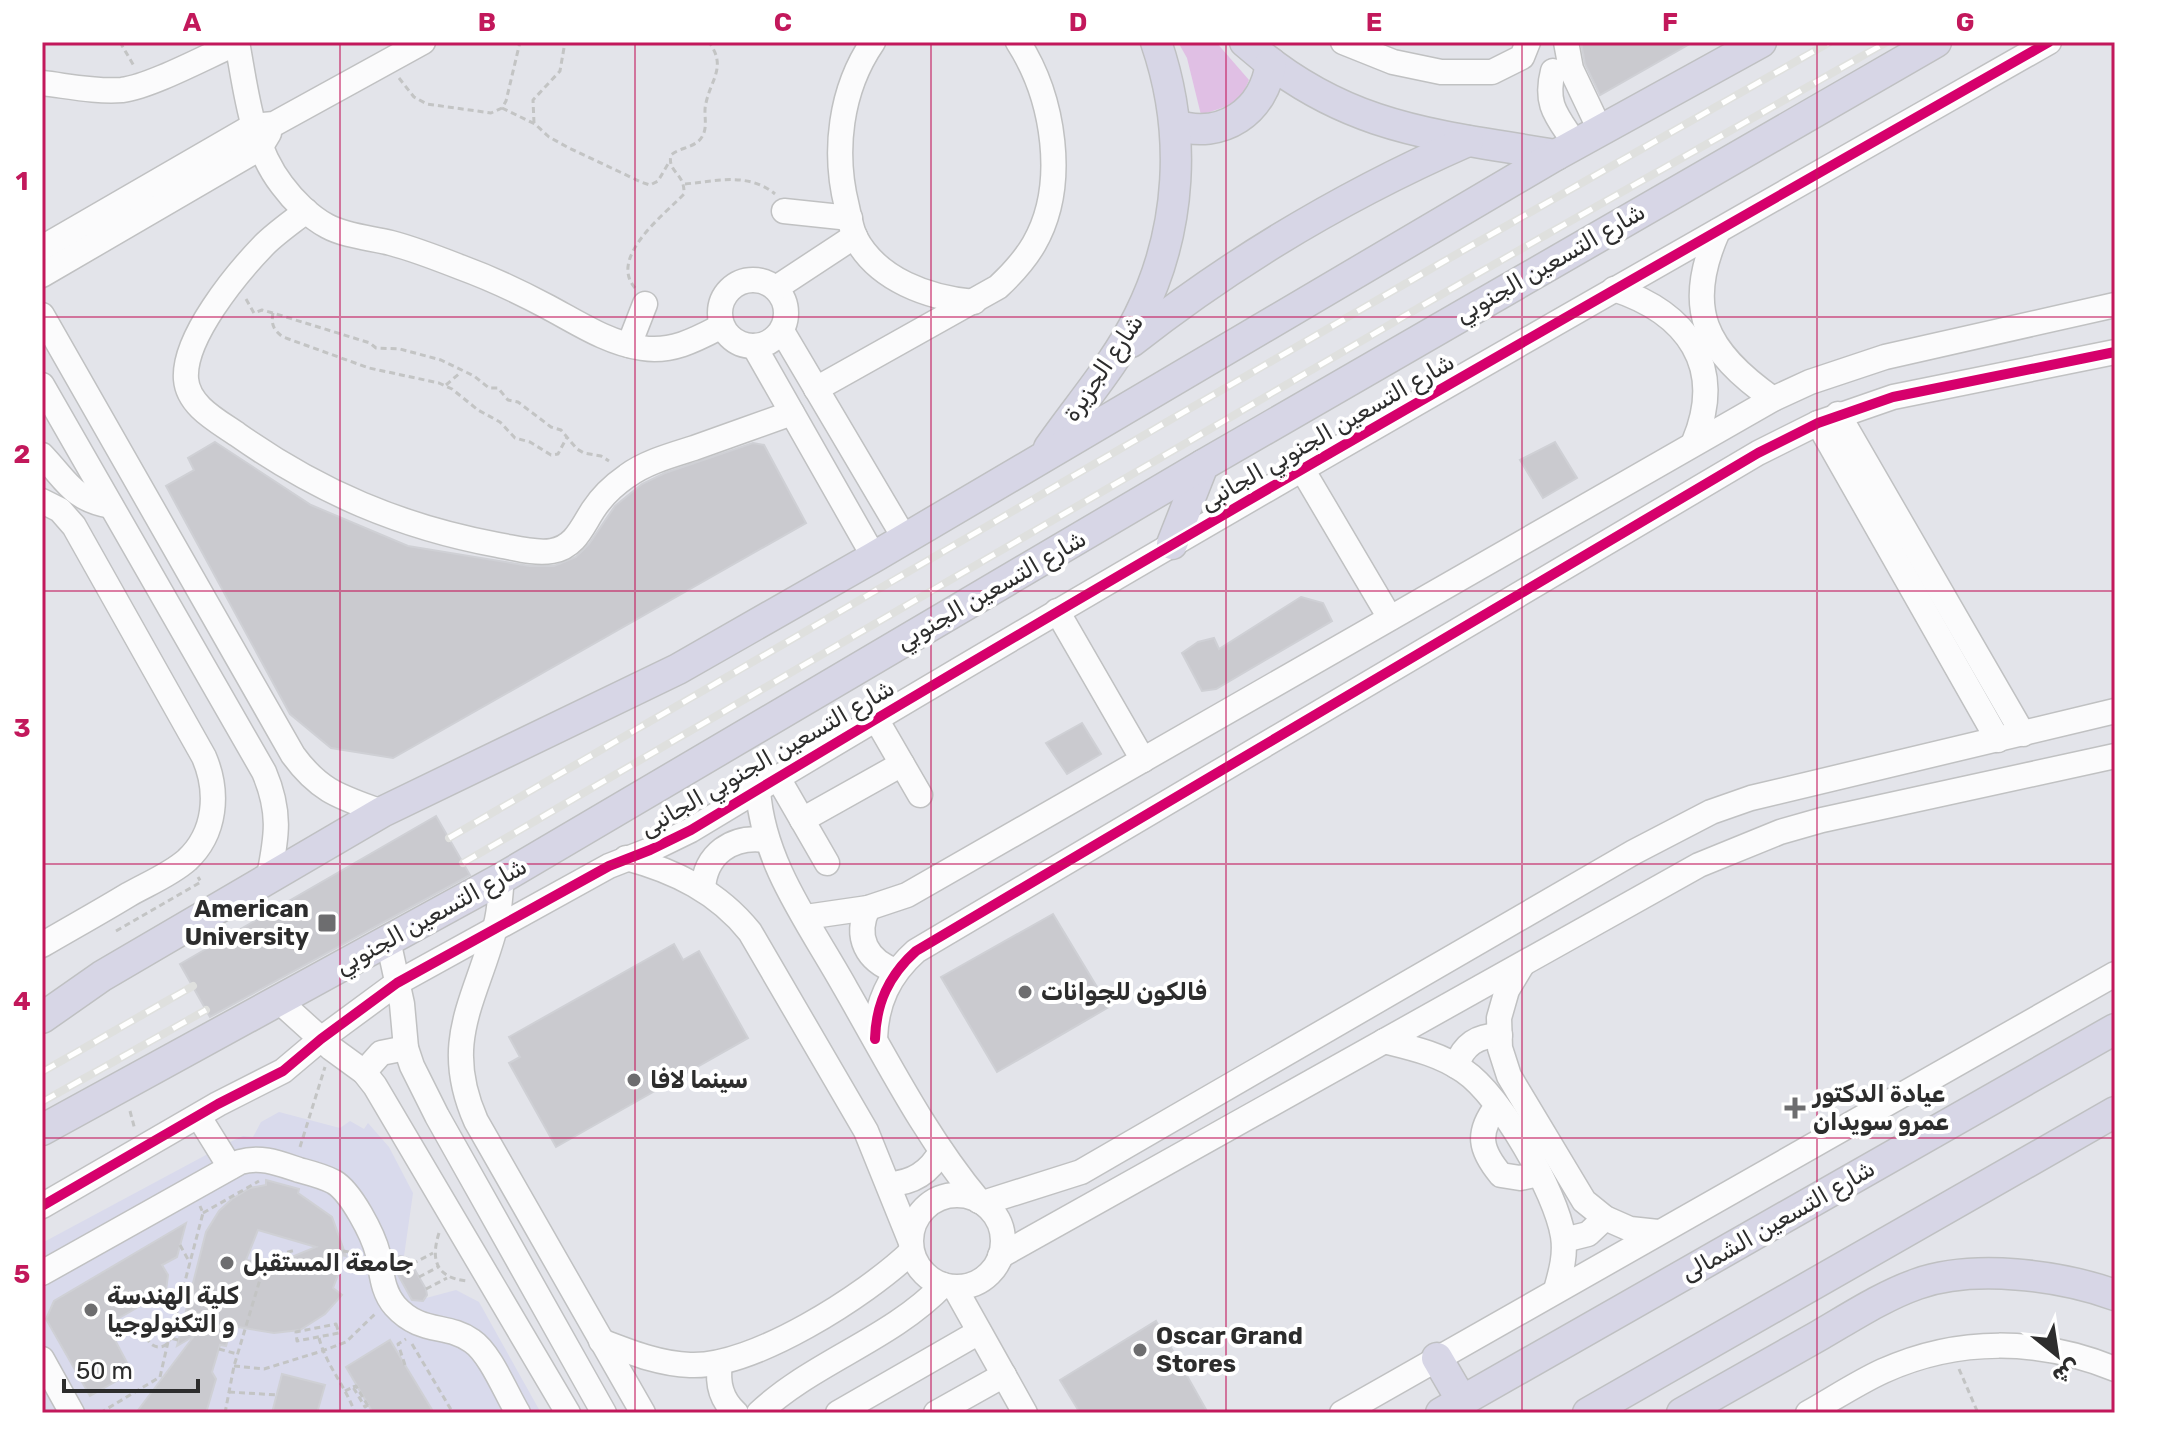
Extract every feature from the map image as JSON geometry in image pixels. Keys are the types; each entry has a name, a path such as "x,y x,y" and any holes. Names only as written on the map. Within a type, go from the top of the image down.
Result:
{"main road":[{"name":"شارع الجزيرة","path":"1043,456 1118,351 1144,305 1167,243 1175,191 1175,125 1156,42"},
{"path":"1245,42 1306,88 1357,113 1426,134 1468,141 1578,144"},
{"path":"42,1018 102,976 269,876 382,812 678,669 1578,144 1761,42"},
{"name":"شارع التسعين الجنوبي","path":"42,1130 502,878 1609,228 1936,42"},
{"path":"1175,125 1186,129 1211,130 1244,116 1266,87 1271,63"},
{"path":"1118,351 1212,281 1311,219 1388,178 1468,141"},
{"path":"1172,544 1203,465"},
{"name":"شارع التسعين الشمالى","path":"1452,1407 2115,1029"},
{"path":"1588,1413 2115,1112"},
{"path":"1892,1239 1919,1284"},
{"path":"1682,1413 1877,1302 1919,1284 1962,1275 2023,1276 2078,1284 2115,1295"},
{"path":"1437,1358 1452,1407"}],"street":[{"path":"42,248 263,133 423,42"},
{"path":"873,42 855,75 841,131 839,160 852,227 872,259 894,277 918,291 946,299 974,302"},
{"path":"816,389 998,287 1019,267 1035,243 1046,216 1052,146 1047,111 1036,77 1018,42"},
{"path":"1343,42 1393,62 1429,69 1492,72 1522,57 1528,42"},
{"path":"1566,42 1578,144"},
{"name":"شارع التسعين الجنوبي الجانبى","path":"42,1206 218,1104 283,1071 397,983 496,926 626,858 691,830 1172,544 2049,42"},
{"path":"42,83 125,90 237,43 281,185 306,211 328,227 397,245 463,268 527,296 601,336 629,345 665,349 685,344 722,326"},
{"path":"1553,71 1549,90 1551,105 1578,144"},
{"path":"42,275 263,133"},
{"path":"306,211 265,245 230,285 193,342 186,362 186,383 195,401 207,414 281,466 362,507 448,535 537,552 554,551 570,543 608,492 630,474 666,457 792,413"},
{"path":"784,211 852,227"},
{"path":"776,288 852,227"},
{"path":"1718,231 1705,259 1700,284 1701,309 1722,354 1739,373 1773,399"},
{"path":"755,279 776,288 782,295 787,313 782,331 765,344 754,346 735,341 722,326 721,304 734,286 755,279"},
{"path":"1614,289 1658,308 1688,338 1699,357 1707,400 1703,422 1694,442"},
{"path":"629,345 645,304"},
{"path":"806,917 868,908 907,895 1773,399 1810,382 1885,357 2115,305"},
{"path":"42,315 299,764 327,791 382,812"},
{"path":"782,331 905,539"},
{"path":"754,346 874,557"},
{"path":"875,1039 882,996 896,971 925,945 1758,453 1828,419 1893,397 2115,352"},
{"path":"1885,357 1893,397"},
{"path":"42,385 270,785 278,819 269,876"},
{"path":"1828,419 2023,734"},
{"path":"1828,419 1998,740"},
{"path":"814,454 843,436"},
{"path":"42,455 68,488 91,501 111,506"},
{"path":"1302,469 1390,618"},
{"path":"42,501 60,510 74,526 204,757 214,797 204,837 187,859 42,945"},
{"path":"1442,589 1463,628"},
{"path":"1057,611 1143,760"},
{"path":"601,1341 663,1362 691,1366 720,1364 762,1350 855,1297 885,1276 911,1246 917,1218 934,1201 957,1195 981,1202 1081,1172 1673,830 1711,812 1751,798 2115,711"},
{"path":"876,719 920,795"},
{"path":"1000,1256 1660,884 1739,847 1822,820 2115,756"},
{"path":"1904,761 1911,800"},
{"path":"270,785 289,777 299,764"},
{"path":"802,820 902,764"},
{"path":"768,784 802,820 827,863"},
{"path":"626,858 651,865 703,889 733,911 750,932 866,1131 922,1273 949,1286 966,1287 988,1276 1000,1256 1002,1232 992,1211 981,1202 941,1151 914,1110 779,872 766,840 768,784"},
{"path":"703,889 707,869 718,852 746,839 766,840"},
{"path":"502,878 496,926 462,1030 461,1078 467,1101 643,1413"},
{"path":"868,908 861,927 865,947 877,963 896,971"},
{"path":"388,940 406,1048 412,1066 604,1413"},
{"path":"1522,964 1507,990 1499,1018 1500,1048 1509,1076 1584,1201 1605,1218 1630,1229 1658,1232"},
{"path":"1342,1413 2115,974"},
{"path":"279,1001 364,1072 568,1413"},
{"path":"1456,1066 1460,1054 1473,1041 1500,1035"},
{"path":"1384,1041 1441,1057 1486,1090 1539,1174 1559,1215 1564,1240 1563,1265 1556,1290"},
{"path":"364,1072 381,1053 406,1048"},
{"path":"1497,1106 1483,1130 1483,1145 1491,1162 1501,1175 1520,1178 1539,1174"},
{"path":"199,1117 230,1167"},
{"path":"889,1184 916,1178 931,1167 941,1151"},
{"path":"42,1273 230,1167 250,1159 270,1160 332,1181 348,1195 374,1241 382,1280 393,1302 416,1323 466,1338 477,1345 518,1413"},
{"path":"1564,1240 1588,1234 1605,1218"},
{"path":"949,1286 1004,1375 1019,1411"},
{"path":"759,1413 786,1391 949,1286"},
{"path":"838,1413 979,1332"},
{"path":"1808,1413 1881,1371 1952,1349 2021,1345 2055,1349 2115,1369"},
{"path":"42,1359 72,1413"},
{"path":"720,1364 720,1388 724,1399 736,1413"},
{"path":"936,1413 1004,1375"}],"path":[{"path":"120,42 143,84"},
{"path":"502,108 520,42"},
{"path":"535,124 533,100 560,71 565,42"},
{"path":"502,108 535,124 549,137 569,148 650,185 658,181 676,150 696,143 703,135 706,100 716,78 718,63 709,42"},
{"path":"390,61 397,76 414,97 427,104 491,113 502,108"},
{"path":"645,304 630,282 628,263 634,245 684,194 685,184 669,162"},
{"path":"685,184 743,179 762,183 776,194 784,211"},
{"path":"230,285 246,297 254,313 262,310 370,343 376,348 400,349 441,360 474,376 489,388 498,388 508,400 518,402 551,427 561,430 577,449 601,456 630,474"},
{"path":"273,313 275,331 283,337 369,368 446,386 500,422 515,438 530,442 551,455 558,454 567,437"},
{"path":"446,386 461,372"},
{"path":"116,931 201,882"},
{"path":"297,1157 316,1092"},
{"path":"203,1213 263,1179 270,1160"},
{"path":"100,1413 160,1377 203,1213 192,1188"},
{"path":"180,1245 190,1263"},
{"path":"225,1413 237,1354 264,1266 276,1255 296,1250"},
{"path":"343,1251 364,1255"},
{"path":"412,1264 434,1253"},
{"path":"419,1277 438,1267"},
{"path":"426,1289 449,1277"},
{"path":"234,1366 264,1369 346,1342 393,1302 400,1324 453,1413"},
{"path":"314,1321 316,1328"},
{"path":"154,1324 164,1324 170,1332 169,1340 164,1346 153,1346 147,1332 154,1324"},
{"path":"336,1324 339,1333 318,1337 297,1341 296,1332 336,1324"},
{"path":"112,1326 147,1332"},
{"path":"318,1337 322,1351 355,1413"},
{"path":"405,1365 398,1344 408,1338"},
{"path":"169,1340 178,1340"},
{"path":"219,1349 237,1354"},
{"path":"1952,1349 1978,1413"},
{"path":"345,1391 356,1386 368,1405"},
{"path":"229,1392 277,1395"}],"shaded area":[{"path":"1178,42 1216,42 1249,80 1239,102 1201,115 1187,58"},
{"name":"جامعة المستقبل","path":"279,1112 340,1128 350,1121 364,1129 368,1123 389,1147 413,1193 404,1256 411,1261 426,1289 426,1298 456,1290 479,1302 541,1413 42,1413 42,1243 232,1141 243,1136 253,1137 261,1122"}],"building":[{"path":"1581,42 1693,42 1600,95 1585,64"},
{"path":"215,442 311,505 408,546 530,566 554,566 576,557 589,544 615,506 642,484 753,443 764,445 806,523 393,758 331,748 290,714 166,486 194,470 188,458"},
{"path":"1555,442 1577,478 1543,498 1520,460"},
{"path":"1301,597 1323,603 1332,621 1216,689 1202,691 1182,653 1198,642 1214,638 1219,649"},
{"path":"1082,723 1101,754 1067,774 1046,743"},
{"name":"American University","path":"436,816 470,875 210,1017 180,964"},
{"name":"فالكون للجوانات","path":"1053,914 1109,1007 997,1072 941,977"},
{"path":"674,944 683,960 699,951 748,1038 556,1147 509,1063 520,1057 509,1037"},
{"path":"266,1180 299,1189 298,1193 332,1217 346,1256 342,1255 333,1288 342,1295 325,1314 300,1330 274,1333 232,1326 226,1346 220,1345 212,1372 216,1379 206,1413 136,1413 194,1336 177,1346 206,1232 219,1211 232,1199 250,1188 266,1185","holes":["258,1230 316,1247 246,1276 251,1261 246,1260"]},
{"name":"كلية الهندسة و التكنولوجيا","path":"186,1223 177,1257 162,1265 168,1275 166,1291 107,1325 132,1372 90,1396 46,1319 54,1301"},
{"path":"400,1256 408,1258 426,1289 427,1295 423,1301 412,1300 396,1271 394,1260"},
{"name":"Oscar Grand Stores","path":"1156,1321 1208,1413 1080,1413 1060,1380"},
{"path":"390,1340 434,1413 373,1413 346,1367"},
{"path":"282,1374 325,1385 317,1413 272,1413"}],"railway":[{"path":"449,838 1441,263 1830,42"},
{"path":"463,863 1470,278 1887,42"},
{"path":"42,1072 193,986"},
{"path":"42,1102 206,1010"}],"cycle path":[{"path":"42,1206 218,1104 283,1071 397,983 609,866 691,830 1198,530 2049,42"},
{"path":"875,1039 878,1013 886,990 898,970 916,951 1758,453 1818,423 1893,397 2115,352"}],"place":[{"name":"American University","path":"327,923"},
{"name":"فالكون للجوانات","path":"1025,992"},
{"name":"سينما لافا","path":"634,1080"},
{"name":"عيادة الدكتور عمرو سويدان","path":"1795,1108"},
{"name":"جامعة المستقبل","path":"227,1263"},
{"name":"كلية الهندسة و التكنولوجيا","path":"91,1310"},
{"name":"Oscar Grand Stores","path":"1140,1350"}]}
